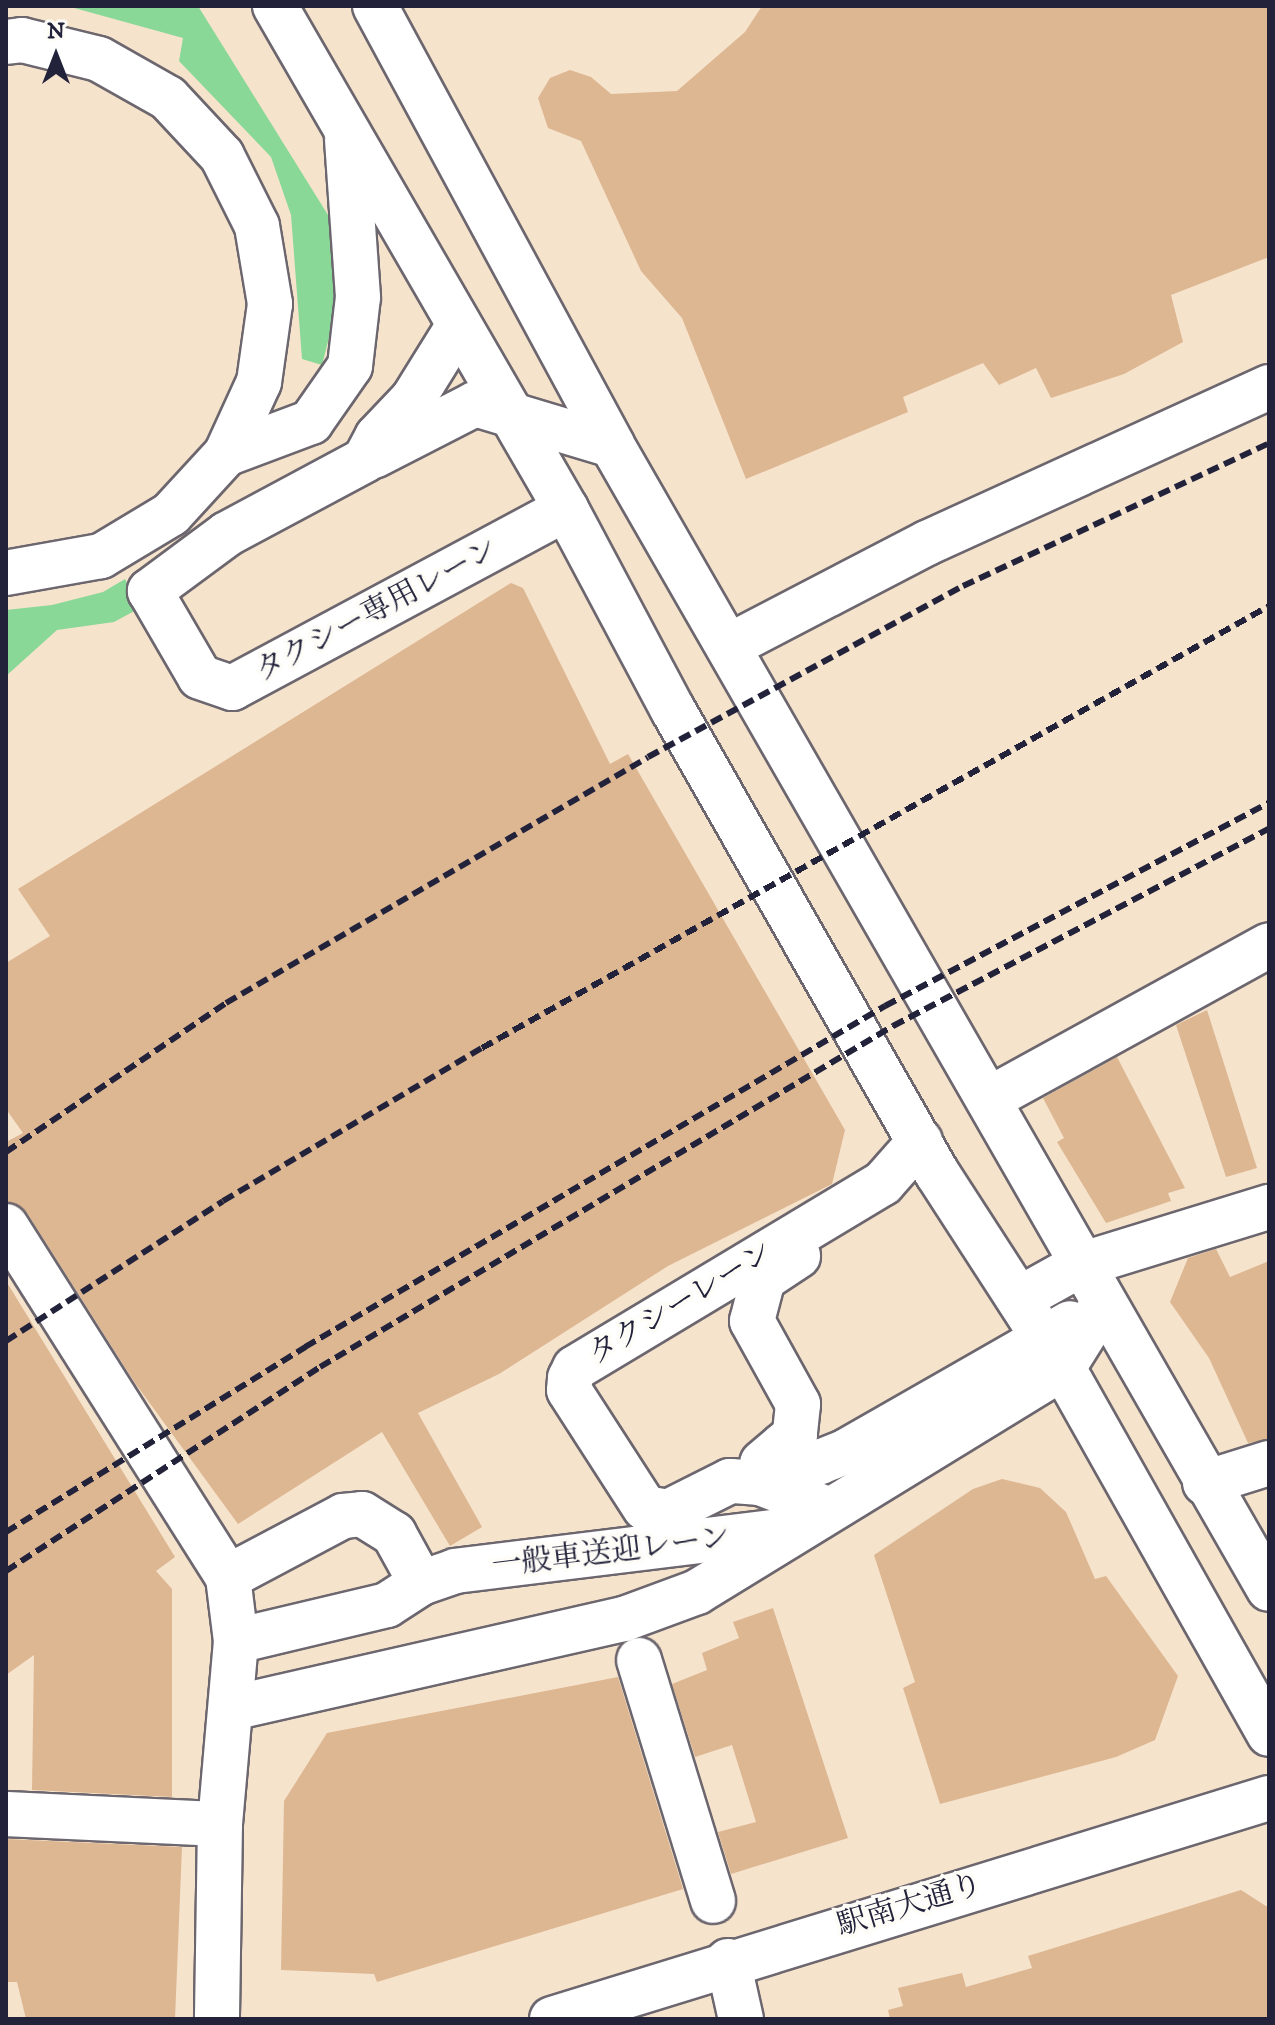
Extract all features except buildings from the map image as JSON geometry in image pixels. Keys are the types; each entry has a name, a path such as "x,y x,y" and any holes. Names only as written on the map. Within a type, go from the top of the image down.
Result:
{"street":[{"path":"275,6 508,414 566,509 673,710 928,1157 1054,1353 1269,1734"},
{"path":"375,6 612,445 731,645 991,1098 1080,1265 1269,1589"},
{"path":"6,42 22,40 99,59 168,98 222,156 257,226 270,304 259,382 226,454 171,514 101,556 6,573"},
{"path":"226,454 311,422 350,366 358,297 346,129"},
{"path":"226,454 330,440 391,390 449,309"},
{"name":"タクシー専用レーン","path":"365,460 377,437 413,399 449,309"},
{"path":"731,645 956,529 1269,387"},
{"name":"タクシー専用レーン","path":"566,509 232,688 200,677 150,591 227,534 475,404 612,445"},
{"path":"991,1098 1269,945"},
{"name":"タクシーレーン","path":"730,1481 668,1512 645,1508 569,1390 575,1368 928,1157"},
{"name":"タクシーレーン","path":"752,1321 763,1279 928,1157"},
{"path":"1019,1299 1080,1265 1269,1207"},
{"path":"6,1226 228,1577 236,1641 220,1824 217,2019"},
{"path":"688,1300 752,1321 798,1404 795,1435 730,1481"},
{"path":"232,1708 655,1610 735,1572 815,1518 1054,1353 1103,1304"},
{"path":"782,1446 800,1460 820,1462 1054,1353"},
{"path":"1205,1483 1269,1463"},
{"path":"730,1481 760,1483 815,1518"},
{"path":"228,1577 343,1516 362,1514 394,1534 421,1583"},
{"name":"一般車送迎レーン","path":"236,1641 387,1605 421,1583 455,1571 584,1552 695,1544 815,1518"},
{"path":"639,1660 713,1901"},
{"name":"駅南大通り","path":"552,2019 728,1961 1269,1798"},
{"path":"6,1814 220,1824"},
{"path":"728,1961 741,2019"}],"green space":[{"path":"67,6 198,6 328,215 335,254 334,318 322,365 302,359 291,215 271,157 179,61 183,38"},
{"path":"125,579 140,608 114,622 57,630 6,676 6,610 52,605 103,592"}],"railway":[{"path":"6,1152 226,1003 648,757 963,586 1269,443"},
{"path":"6,1341 223,1201 482,1048 1269,606"},
{"path":"6,1532 305,1347 885,1006 1269,803"},
{"path":"6,1571 320,1367 893,1026 1269,829"}]}
